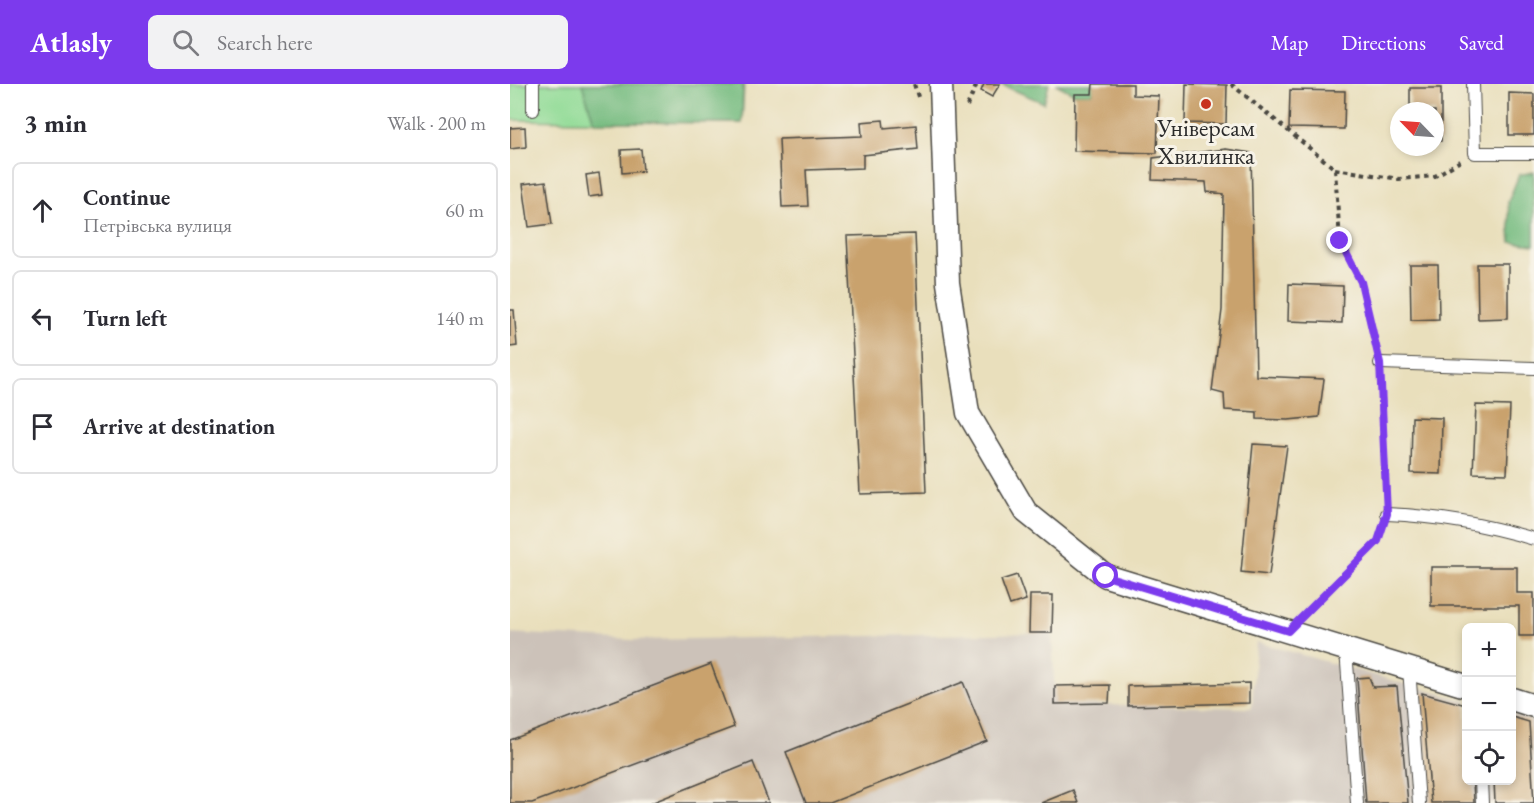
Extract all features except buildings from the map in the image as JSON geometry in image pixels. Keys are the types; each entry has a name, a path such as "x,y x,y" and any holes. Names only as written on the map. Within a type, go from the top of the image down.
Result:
{"street":[{"path":"941,84 948,283 968,412 1026,512 1106,576 1462,684"},
{"path":"1516,700 1534,706"}],"lane":[{"path":"533,84 533,110"},
{"path":"1473,84 1475,153 1534,153"},
{"path":"1380,363 1534,368"},
{"path":"1387,514 1410,515 1502,530 1534,539"},
{"path":"1346,649 1357,803"},
{"path":"1409,668 1419,803"},
{"path":"1481,785 1482,803"}],"path":[{"path":"914,84 922,109"},
{"path":"967,106 977,84"},
{"path":"1231,84 1335,169 1399,179 1435,176 1475,153"},
{"path":"1288,631 1378,541 1387,514 1380,363 1361,282 1340,241 1335,169"}],"shaded area":[{"path":"510,633 632,640 1052,633 1055,704 1252,708 1256,642 1462,700 1462,785 1516,785 1516,714 1534,720 1534,803 510,803"}],"green space":[{"path":"510,84 744,84 742,123 510,120"},
{"path":"582,84 743,84 742,123 594,122"},
{"path":"1000,84 1049,84 1044,103"},
{"path":"1056,84 1093,84 1092,94 1075,94"},
{"path":"1534,172 1534,245 1511,242 1508,202 1519,175"}],"place":[{"name":"Універсам Хвилинка","path":"1206,104"}],"route":[{"path":"1106,576 1288,631 1378,541 1387,514 1380,363 1361,282 1340,241"}]}
